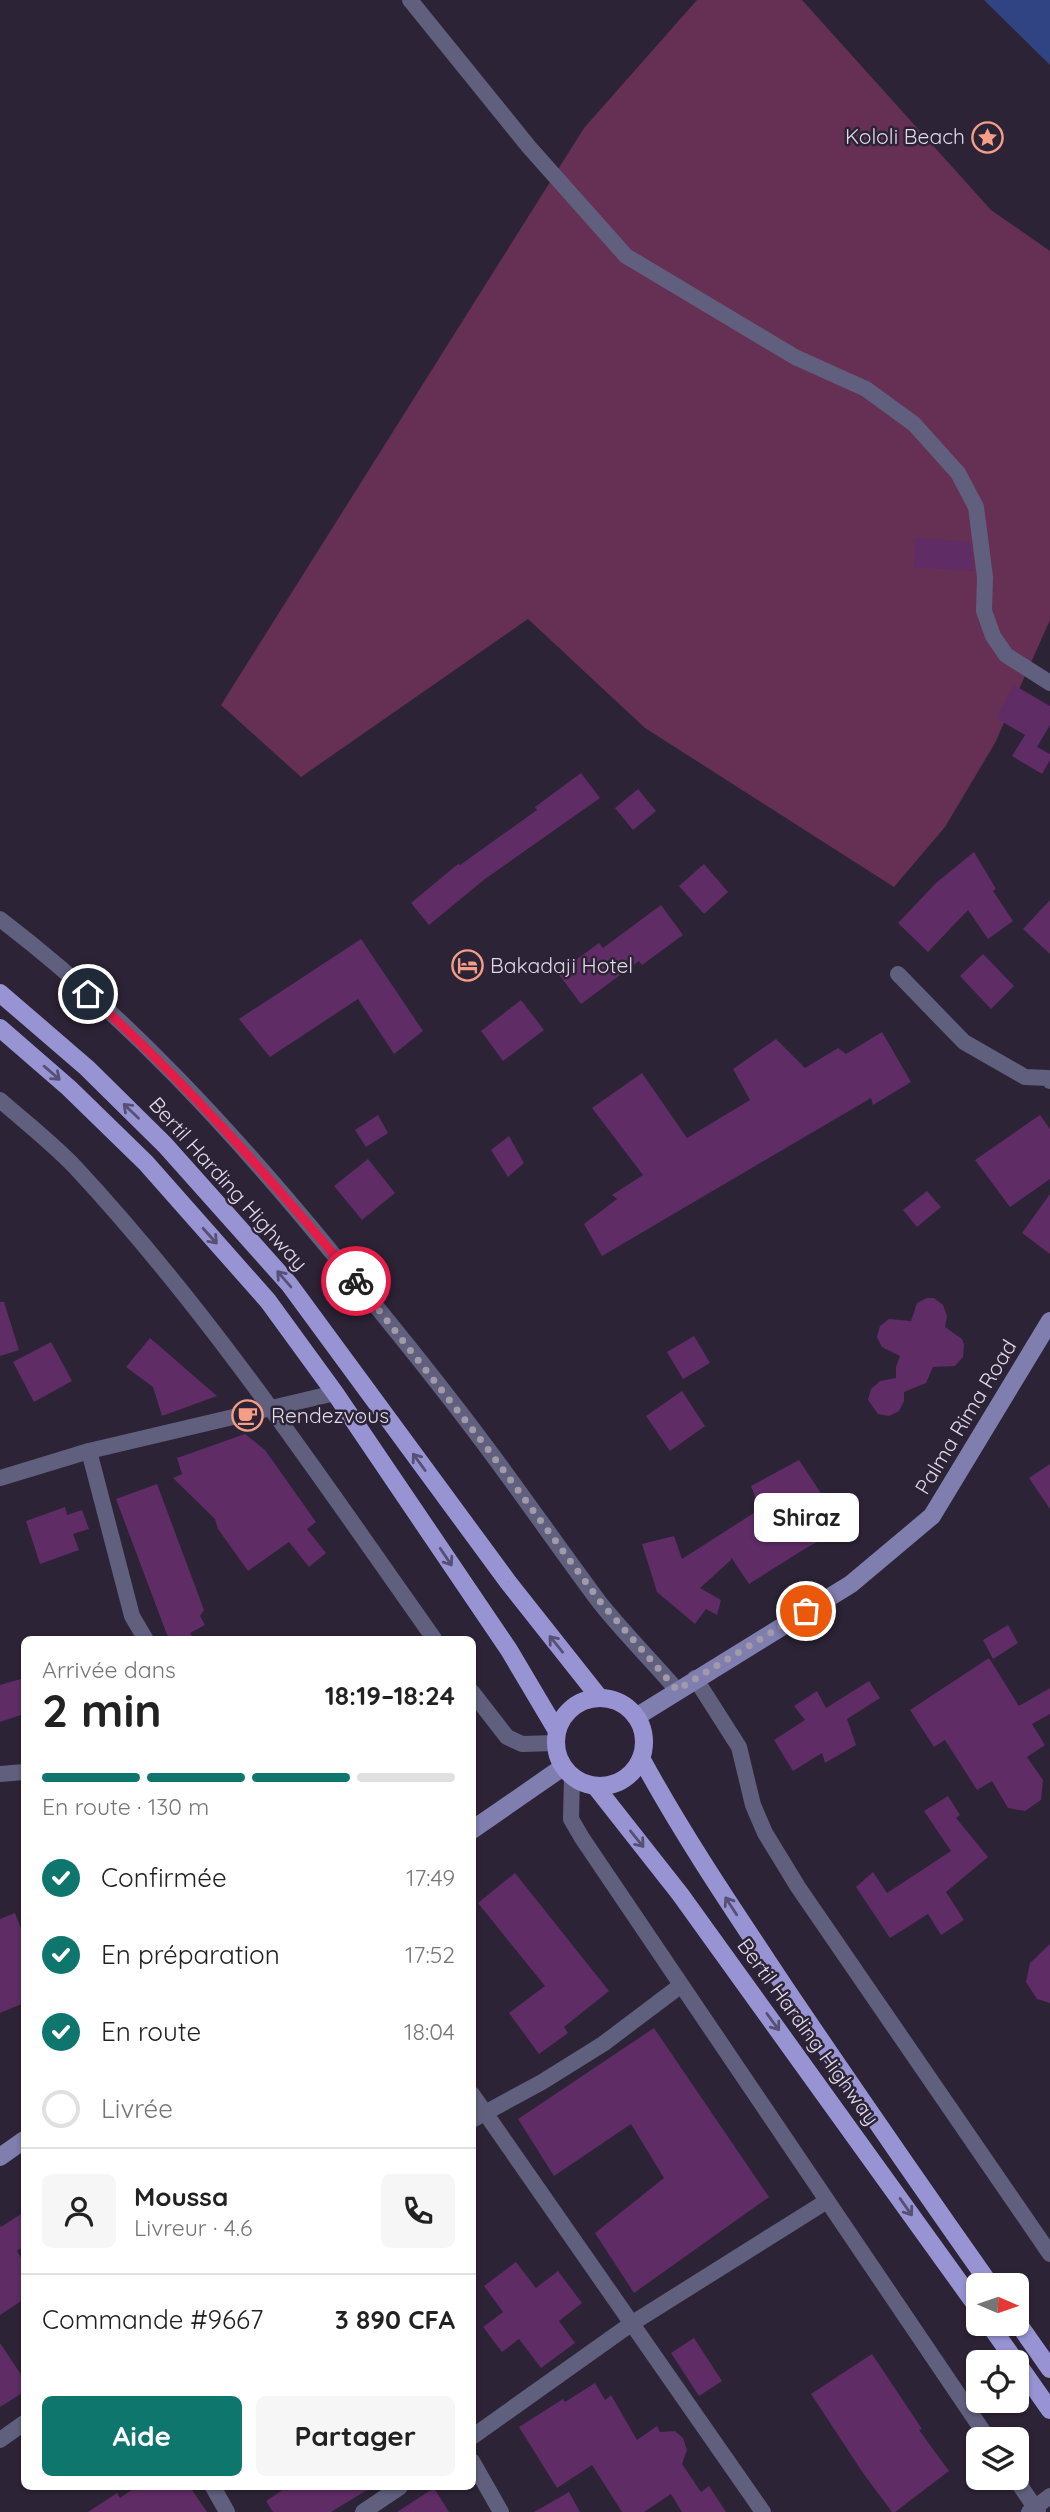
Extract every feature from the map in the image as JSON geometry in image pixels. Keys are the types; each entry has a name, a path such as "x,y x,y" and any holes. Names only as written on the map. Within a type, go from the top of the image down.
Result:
{"main road":[{"name":"Bertil Harding Highway","path":"0,993 87,1068 165,1144 289,1284 500,1572 599,1697 620,1702 636,1717 644,1737 641,1758 677,1822 895,2150 982,2273"},
{"path":"0,1028 69,1088 146,1163 268,1301 335,1394 509,1650 556,1737 558,1756 568,1772"},
{"path":"556,1737 562,1719 569,1709 588,1698 599,1697"},
{"path":"595,1786 620,1781 636,1768 641,1758"},
{"name":"Bertil Harding Highway","path":"568,1772 583,1783 595,1786 680,1894 966,2291"},
{"path":"1027,2336 1050,2369"},
{"path":"1029,2380 1050,2410"}],"street":[{"path":"410,0 529,148 626,256 795,357 866,389 914,424 958,473 976,507 985,577 984,611 993,636 1006,655 1050,683"},
{"path":"0,919 31,943 145,1045 275,1184 390,1322 602,1604 677,1690"},
{"path":"898,974 964,1042 1025,1077 1048,1078 1050,1081"},
{"path":"0,1100 73,1166 160,1266 271,1408 433,1636"},
{"name":"Palma Rima Road","path":"636,1717 695,1678 851,1584 932,1516 1050,1321"},
{"path":"0,1478 89,1451 335,1394"},
{"path":"89,1451 132,1616 144,1636"},
{"path":"695,1678 739,1747 753,1805 765,1833 798,1887 1050,2254"},
{"path":"476,1697 507,1737 522,1744 556,1737"},
{"path":"0,1774 21,1772"},
{"path":"476,1828 568,1772 571,1819 680,1986 980,2427"},
{"path":"680,1986 603,2044 542,2082 478,2116 631,2324 763,2512"},
{"path":"0,2157 21,2142"},
{"path":"476,2434 631,2324 827,2201"},
{"path":"0,2440 21,2425"},
{"path":"476,2468 501,2512"},
{"path":"215,2490 228,2512"},
{"path":"363,2512 396,2490"},
{"path":"1023,2490 1034,2510 1050,2496"}],"shaded area":[{"path":"697,0 802,0 991,210 1050,251 1050,620 995,743 945,827 894,887 645,728 528,619 301,777 221,705 584,128"}],"water":[{"path":"984,0 1050,0 1050,65"}],"building":[{"path":"916,538 970,542 974,571 914,567"},
{"path":"1014,685 1050,706 1050,725 1037,747 1050,754 1050,760 1042,774 1012,756 1025,735 996,718"},
{"path":"581,773 600,798 485,879 429,925 411,903 458,864 537,810 535,807"},
{"path":"638,789 656,811 633,830 615,808"},
{"path":"974,852 996,889 993,891 1013,921 988,939 968,910 928,952 898,923 936,883"},
{"path":"704,864 728,892 704,914 679,886"},
{"path":"1050,900 1050,954 1023,929"},
{"path":"661,905 683,935 642,965 639,961 581,1004 558,973 599,943 603,948"},
{"path":"361,939 423,1031 394,1054 358,999 270,1057 239,1019"},
{"path":"983,954 1014,986 991,1009 960,976"},
{"path":"521,1000 544,1030 503,1061 481,1031"},
{"path":"882,1032 911,1082 873,1105 871,1098 602,1256 584,1224 617,1199 612,1195 643,1175 592,1108 642,1073 687,1138 750,1100 733,1069 776,1039 805,1068 838,1048 846,1054"},
{"path":"378,1115 388,1133 366,1147 355,1130"},
{"path":"1040,1115 1050,1129 1050,1179 1010,1207 975,1160"},
{"path":"509,1136 524,1163 508,1177 491,1150"},
{"path":"368,1159 395,1193 362,1220 334,1186"},
{"path":"927,1191 941,1207 917,1227 903,1210"},
{"path":"1050,1194 1050,1254 1022,1233"},
{"path":"934,1298 943,1305 947,1316 945,1327 962,1339 963,1357 955,1366 933,1367 926,1383 904,1392 904,1401 899,1411 889,1416 878,1414 868,1400 871,1389 880,1381 896,1378 900,1356 882,1347 877,1337 880,1326 889,1319 911,1321 917,1303"},
{"path":"0,1302 4,1302 19,1350 0,1356"},
{"path":"694,1336 710,1363 683,1379 667,1352"},
{"path":"150,1338 217,1396 162,1416 153,1387 126,1367"},
{"path":"51,1342 72,1381 34,1402 13,1362"},
{"path":"682,1391 705,1426 670,1451 646,1416"},
{"path":"245,1434 265,1450 316,1522 307,1529 326,1553 309,1567 289,1542 248,1571 218,1529 215,1519 173,1478 182,1474 177,1458"},
{"path":"799,1460 844,1528 749,1584 731,1557 731,1560 700,1588 721,1600 717,1615 706,1609 695,1624 657,1592 642,1544 674,1536 682,1559 760,1509 751,1486"},
{"path":"1050,1464 1050,1509 1029,1478"},
{"path":"157,1484 204,1610 200,1616 205,1625 190,1633 192,1636 167,1636 116,1499"},
{"path":"65,1507 67,1515 82,1510 89,1529 73,1534 79,1550 40,1564 26,1521"},
{"path":"1008,1625 1018,1643 993,1659 983,1640"},
{"path":"989,1658 1019,1706 1050,1688 1050,1714 1032,1724 1045,1745 1027,1757 1043,1780 1041,1800 1025,1811 1008,1808 992,1781 977,1790 945,1740 934,1747 910,1710"},
{"path":"21,1679 21,1715 0,1722 0,1685"},
{"path":"869,1681 880,1698 847,1719 856,1745 825,1763 822,1753 793,1771 774,1740 805,1720 794,1706 817,1691 826,1708"},
{"path":"948,1796 960,1815 956,1818 988,1857 946,1892 964,1920 941,1935 928,1914 890,1938 856,1887 873,1872 887,1893 951,1851 924,1811"},
{"path":"515,1873 609,1991 564,2027 568,2033 539,2054 509,2013 545,1986 478,1903"},
{"path":"15,1913 21,1928 21,2004 0,2013 0,1919"},
{"path":"1050,1944 1050,2003 1037,1999 1026,1982 1030,1963"},
{"path":"654,2028 769,2197 634,2293 595,2233 664,2178 631,2124 554,2176 518,2119"},
{"path":"21,2214 21,2248 17,2251 21,2257 21,2301 0,2315 0,2225 1,2227"},
{"path":"516,2262 536,2288 558,2271 582,2303 559,2321 575,2343 541,2368 519,2339 502,2352 483,2327 503,2312 484,2286"},
{"path":"694,2338 722,2381 699,2396 671,2353"},
{"path":"0,2343 21,2374 21,2394 0,2407"},
{"path":"872,2354 922,2429 919,2430 949,2471 895,2512 892,2512 863,2473 811,2394"},
{"path":"595,2383 605,2400 611,2395 637,2440 657,2426 660,2432 675,2431 683,2438 687,2450 682,2464 701,2492 709,2486 726,2512 682,2512 671,2494 644,2512 622,2512 592,2465 557,2488 519,2427 563,2399 565,2402"},
{"path":"132,2490 192,2490 207,2512 88,2512 117,2493 120,2498"},
{"path":"282,2490 367,2490 331,2512 273,2512 266,2501"},
{"path":"431,2490 435,2490 449,2512 397,2512"},
{"path":"569,2492 580,2512 534,2512"}],"way so far":[{"path":"356,1281 487,1448 602,1604 677,1690 806,1611"}],"place":[{"name":"Kololi Beach","path":"988,137"},
{"name":"Bakadaji Hotel","path":"467,966"},
{"name":"Rendezvous","path":"248,1416"},
{"name":"Shiraz","path":"806,1611"}],"route":[{"path":"88,994 145,1045 203,1105 275,1184 356,1281"}]}
